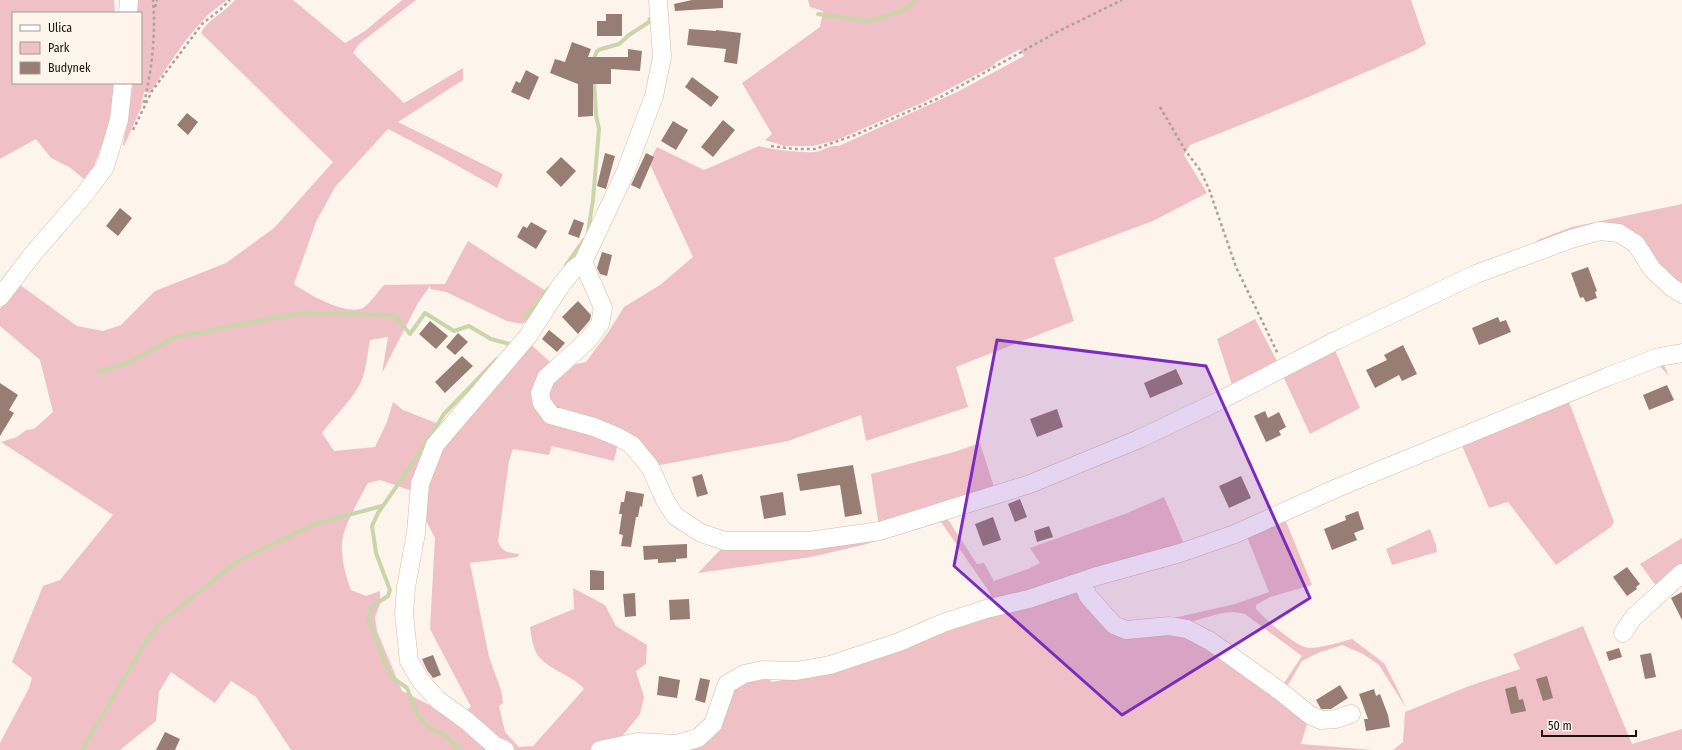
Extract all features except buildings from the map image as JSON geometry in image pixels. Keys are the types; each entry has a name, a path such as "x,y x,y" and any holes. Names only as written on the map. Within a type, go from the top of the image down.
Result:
{"street":[{"path":"128,0 128,12"},
{"path":"505,750 494,745 467,721 438,700 421,681 409,661 404,614 406,587 416,533 420,484 435,445 528,336 561,285 574,269 583,262 625,173 654,96 662,57 658,0"},
{"path":"0,296 32,255 84,195 104,167 118,120 124,84"},
{"path":"583,262 603,308 600,324 589,339 546,378 540,392 542,403 551,415 594,427 618,436 632,445 650,467 665,500 675,516 701,533 725,540 809,541 880,531 1030,484 1133,442 1221,400 1398,310 1476,274 1571,239 1600,231 1619,233 1636,244 1652,269 1671,288 1682,294"},
{"path":"600,750 637,742 677,744 698,738 713,724 728,684 744,674 763,670 796,671 830,665 899,642 943,623 986,609 1029,599 1180,554 1235,534 1337,488 1585,386 1659,357 1682,353"},
{"path":"1623,633 1632,618 1682,573"},
{"path":"1082,582 1088,596 1114,625 1126,630 1168,626 1187,630 1216,646 1280,691 1310,716 1320,720 1336,720 1351,714"}],"path":[{"path":"142,110 151,75 154,42 153,0"},
{"path":"154,9 157,0"},
{"path":"131,133 152,90 202,24 230,0"},
{"path":"770,146 815,149 854,135 939,98 1057,32 1122,0"},
{"path":"1160,108 1185,150 1200,170 1209,189 1236,267 1285,367"}],"highlighted area":[{"path":"997,340 1206,366 1310,598 1122,715 954,566"}],"green space":[{"path":"0,0 114,0 115,12 12,12 12,84 116,84 107,131 94,166 84,179 69,167 51,158 36,139 0,159"},
{"path":"136,0 227,0 207,15 197,26 150,93 144,92 141,108 124,146 133,84 142,84 142,12 136,12"},
{"path":"235,0 293,0 345,43 365,31 402,0 416,0 359,44 353,53 404,103 463,68 463,80 398,122 503,174 497,188 388,129 335,187 316,222 294,284 327,303 337,307 356,310 363,308 371,301 384,285 445,284 468,241 549,293 527,321 522,324 507,321 446,292 430,289 430,286 418,303 382,373 388,337 370,340 365,370 359,386 322,433 334,451 375,447 387,422 393,402 403,410 444,426 415,492 380,480 368,483 343,535 342,554 351,590 366,596 380,591 380,604 375,617 377,631 402,691 455,718 471,707 430,629 435,538 422,513 434,455 528,342 557,368 586,362 609,331 624,307 660,285 693,257 649,162 657,147 704,170 759,146 795,152 815,152 833,146 839,146 957,92 1024,56 1020,49 996,62 993,66 922,103 837,140 813,146 784,146 765,140 772,134 742,83 820,27 823,11 810,7 808,0 1411,0 1426,44 1418,49 1333,86 1190,145 1184,155 1207,193 1153,221 1054,258 1074,321 956,367 968,407 866,441 861,415 788,441 655,466 618,443 614,461 552,446 549,455 513,449 509,461 498,541 503,550 520,554 517,557 470,563 489,657 501,690 503,703 499,706 505,732 519,747 533,746 584,689 574,680 549,666 539,657 534,647 530,627 574,609 573,588 605,605 616,626 647,645 646,664 636,671 644,697 640,714 620,739 677,735 699,746 731,687 765,675 772,682 794,678 1081,585 1113,628 1187,633 1309,718 1301,744 1373,750 291,750 256,697 231,681 215,703 171,672 159,692 156,721 120,750 0,750 0,743 29,688 32,678 12,662 43,586 60,580 113,515 1,442 17,437 26,430 34,429 53,412 40,360 0,326 0,309 20,285 77,326 103,331 121,325 155,291 226,263 274,228 333,162 201,33 207,24"},
{"path":"1682,204 1682,286 1666,275 1633,233 1532,247 1538,240 1572,227"},
{"path":"1255,319 1279,365 1233,388 1217,339"},
{"path":"1334,348 1360,408 1310,434 1282,374"},
{"path":"1682,357 1663,363 1669,376 1657,363"},
{"path":"1657,363 1569,402 1614,522 1611,527 1556,565 1508,502 1489,508 1460,441 1575,392"},
{"path":"980,443 994,491 879,527 871,474 954,452"},
{"path":"1164,497 1185,546 992,601 990,593 941,522 863,545 811,557 698,573 724,546 942,516 949,521 977,564 984,563 994,581 1028,569 1040,563 1030,548 1125,514"},
{"path":"1284,517 1312,585 1270,597 1256,605 1256,609 1281,632 1304,647 1319,647 1352,639 1384,663 1406,708 1379,665 1363,654 1342,645 1318,653 1302,661 1288,685 1285,687 1282,686 1302,656 1245,614 1229,612 1222,613 1180,624 1152,623 1235,604 1269,592 1246,534"},
{"path":"1430,529 1437,552 1392,565 1386,549"},
{"path":"1682,538 1682,569 1659,590 1640,564"},
{"path":"1583,626 1632,744 1682,729 1682,750 1393,750 1403,742 1405,712 1469,686 1520,669 1513,654"}],"waterway":[{"path":"818,14 869,21 902,11 916,0"},
{"path":"593,61 597,51 619,44 629,35 649,22 650,19"},
{"path":"588,232 593,200 599,129 596,115 594,80"},
{"path":"566,265 584,240"},
{"path":"525,317 549,288"},
{"path":"98,372 130,362 173,338 302,313 394,315 410,334 425,313 454,331 469,326 491,339 510,344 508,347"},
{"path":"460,750 445,735 428,727 418,716 407,688 393,678 385,664 368,617 371,607 388,596 390,590 376,553 372,526 378,513 415,460 444,414 497,359"},
{"path":"82,750 146,641 159,624 238,561 314,524 382,506"}]}
